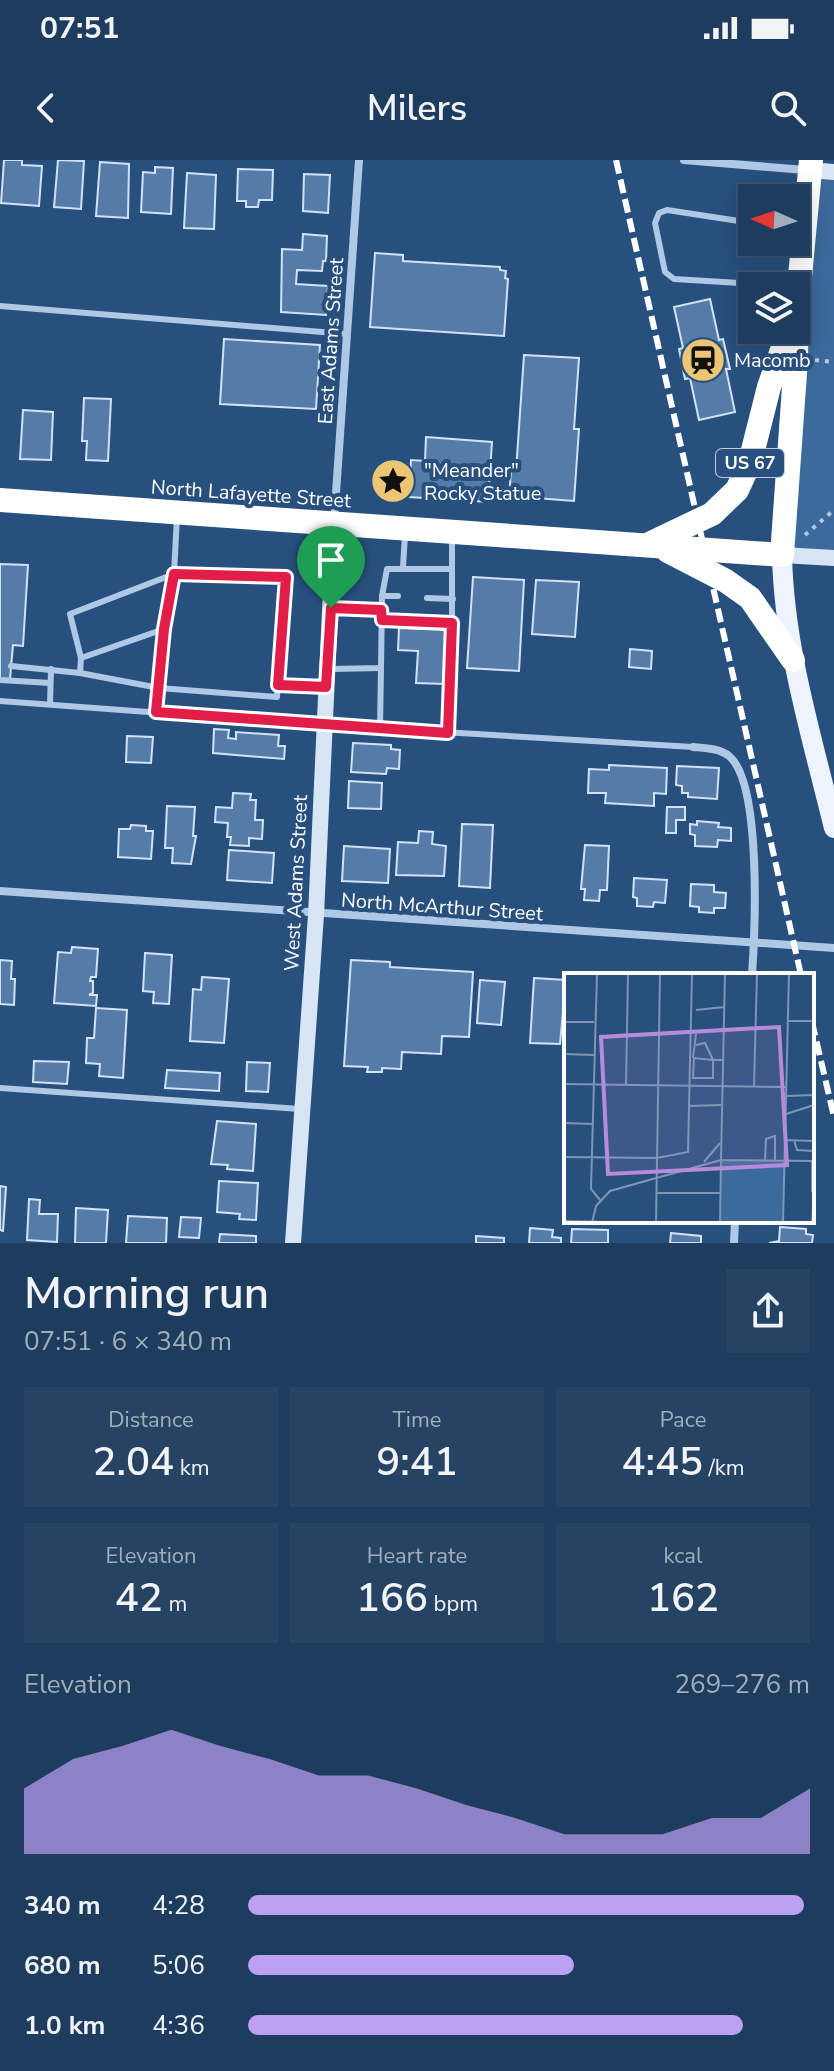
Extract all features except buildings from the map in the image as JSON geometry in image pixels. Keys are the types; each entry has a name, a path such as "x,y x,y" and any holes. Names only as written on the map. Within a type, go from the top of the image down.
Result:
{"highway":[{"name":"US 67","path":"810,195 818,167"},
{"name":"US 67","path":"652,546 705,518 737,490 750,462 769,387 784,344"},
{"name":"US 67","path":"782,555 796,344"},
{"name":"North Lafayette Street","path":"0,500 782,555"},
{"path":"652,546 726,581 750,598 793,660"}],"main road":[{"path":"782,555 783,596 793,660 834,828"}],"street":[{"name":"East Adams Street","path":"334,524 359,160"},
{"path":"685,160 818,167"},
{"name":"West Adams Street","path":"293,1243 316,915 334,524"},
{"name":"North Lafayette Street","path":"782,555 834,558"},
{"path":"693,747 729,756 740,772 754,842 752,973"},
{"name":"North McArthur Street","path":"0,891 834,948"},
{"path":"734,1243 735,1223"}],"lane":[{"path":"738,221 667,210 659,213 655,223 665,272 674,279 738,287"},
{"path":"0,306 347,334"},
{"path":"156,712 164,629 174,574 177,513"},
{"path":"403,567 405,530"},
{"path":"448,733 452,532"},
{"path":"380,728 381,610 387,569 450,569"},
{"path":"11,666 80,673 159,688 277,697 286,577 174,574 70,614 81,658 80,673"},
{"path":"382,596 398,596"},
{"path":"427,598 453,599"},
{"path":"331,608 381,610"},
{"path":"382,620 452,623"},
{"path":"81,658 164,629"},
{"path":"327,669 381,668"},
{"path":"50,704 51,669"},
{"path":"0,680 50,683"},
{"path":"278,685 326,687"},
{"path":"0,701 325,725 693,747"},
{"path":"0,1088 302,1110"}],"path":[{"path":"782,555 834,510"}],"shaded area":[{"path":"810,170 834,172 834,558 783,555 798,344 810,344 810,272 803,272 804,256 810,256"}],"railway":[{"path":"616,160 801,973"},
{"path":"814,1031 834,1117"}],"place":[{"name":"Macomb","path":"703,360"},
{"name":"\"Meander\" Rocky Statue","path":"393,481"}],"route":[{"path":"174,574 286,577 278,685 326,687 331,608 381,610 382,620 452,623 448,733 156,712 164,629 174,574"}]}
